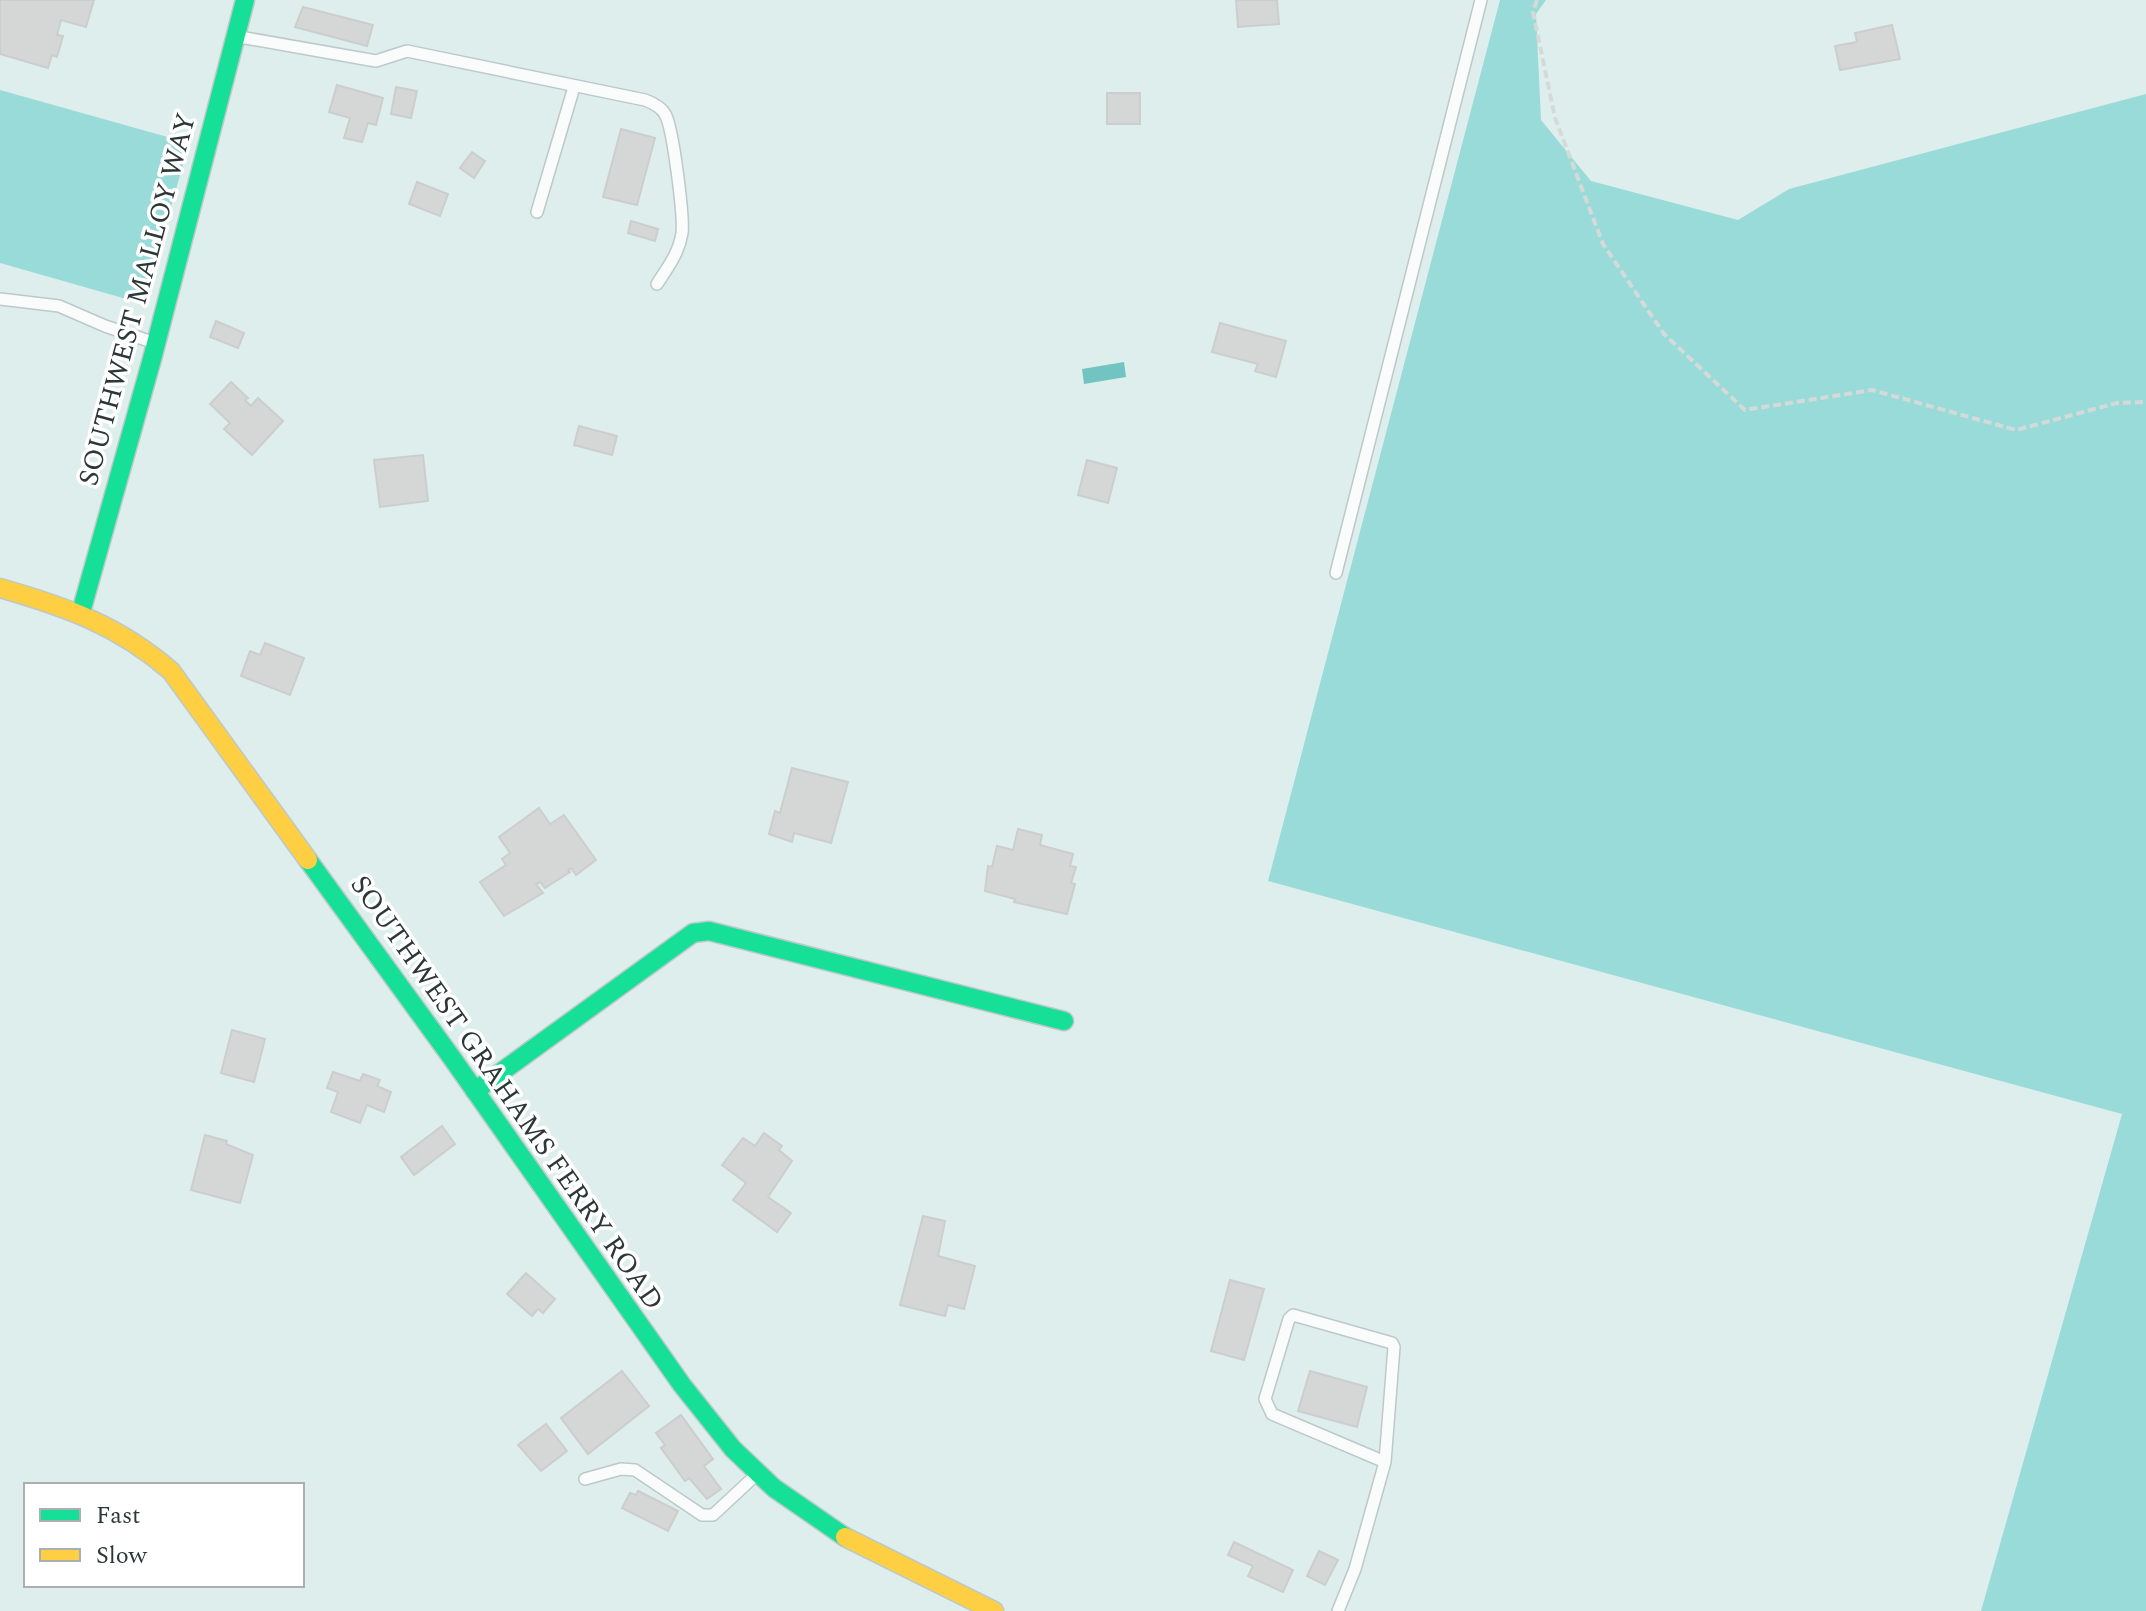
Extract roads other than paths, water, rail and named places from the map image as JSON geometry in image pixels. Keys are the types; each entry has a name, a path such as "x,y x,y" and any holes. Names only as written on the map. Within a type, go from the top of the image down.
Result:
{"main road":[{"name":"SOUTHWEST MALLOY WAY","path":"81,612 156,343 245,0"},
{"name":"SOUTHWEST GRAHAMS FERRY ROAD","path":"0,588 81,612 133,638 171,671 475,1091 682,1385 715,1428 757,1473 837,1533 994,1611"},
{"path":"475,1091 693,933 709,931 1064,1021"}],"lane":[{"path":"1336,573 1481,0"},
{"path":"236,36 376,61 407,51 645,100 665,113 670,127 682,232 677,254 657,284"},
{"path":"537,212 574,87"},
{"path":"0,299 59,306 156,343"},
{"path":"1338,1611 1355,1569 1385,1462 1394,1347 1392,1343 1293,1315 1289,1319 1265,1399 1268,1410 1385,1462"},
{"path":"585,1479 621,1469 635,1470 702,1515 713,1515 757,1473"}]}
